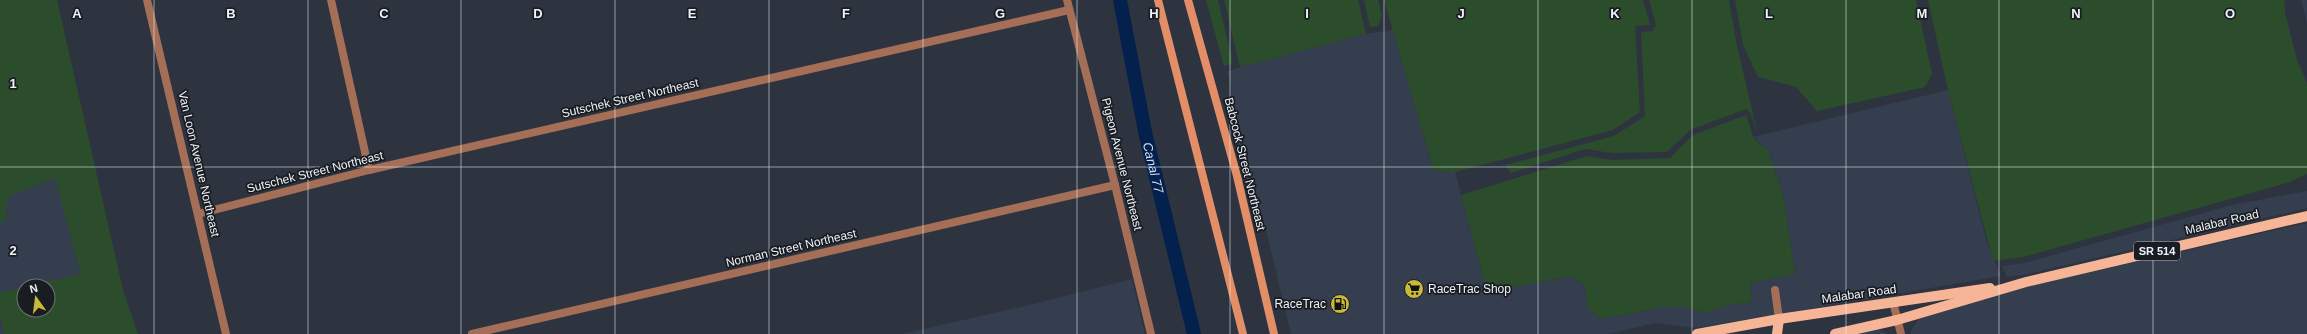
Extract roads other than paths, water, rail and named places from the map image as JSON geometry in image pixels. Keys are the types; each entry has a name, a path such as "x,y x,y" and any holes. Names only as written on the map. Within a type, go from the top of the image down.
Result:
{"main road":[{"path":"1158,0 1243,334"},
{"name":"Babcock Street Northeast","path":"1188,0 1237,176 1274,334"},
{"name":"Malabar Road","path":"1835,334 1897,320 2026,282 2307,216"},
{"name":"Malabar Road","path":"1697,334 1779,319 2026,282"},
{"path":"1777,334 1779,319"}],"street":[{"name":"Van Loon Avenue Northeast","path":"147,0 226,334"},
{"path":"331,0 369,170"},
{"name":"Pigeon Avenue Northeast","path":"1067,0 1115,185 1151,334"},
{"name":"Sutschek Street Northeast","path":"198,214 369,170 1069,10"},
{"name":"Norman Street Northeast","path":"472,334 1115,185"},
{"path":"1775,290 1779,319"},
{"path":"1893,302 1900,334"}],"waterway":[{"name":"Canal 77","path":"1120,0 1145,132 1194,334"}],"place":[{"name":"RaceTrac Shop","path":"1414,289"},
{"name":"RaceTrac","path":"1340,304"}]}
